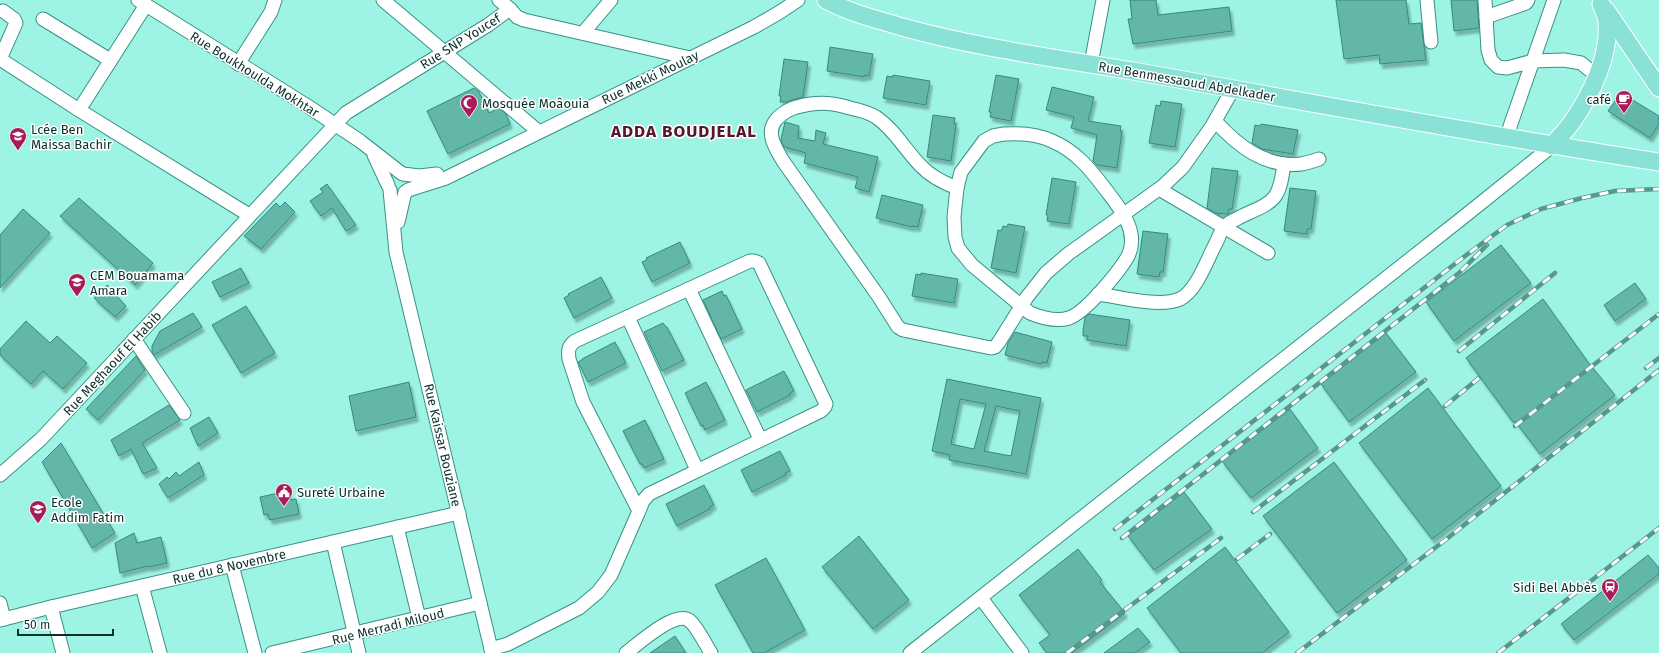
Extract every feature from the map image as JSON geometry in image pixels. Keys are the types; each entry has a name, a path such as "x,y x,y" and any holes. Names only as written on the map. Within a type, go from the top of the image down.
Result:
{"main road":[{"name":"Rue Benmessaoud Abdelkader","path":"826,0 863,15 939,37 988,47 1552,146 1659,162"},
{"path":"1552,146 1572,123 1583,105 1597,76 1604,55 1607,38 1607,20 1600,2"},
{"path":"1600,2 1659,88"}],"street":[{"path":"238,64 271,12 275,0"},
{"path":"383,0 539,132"},
{"path":"499,0 510,10"},
{"path":"583,33 610,0"},
{"name":"Rue Mekki Moulay","path":"406,191 446,178 754,27 798,0"},
{"path":"1091,64 1103,0"},
{"path":"1427,0 1431,42"},
{"path":"1485,0 1488,50 1491,60 1498,67 1507,68 1534,61 1564,60 1580,63 1597,76"},
{"path":"1486,17 1526,3 1528,0"},
{"path":"1506,138 1554,0"},
{"path":"79,110 110,60 142,2"},
{"name":"Rue Boukhoulda Mokhtar","path":"142,2 238,64 306,105 371,150 402,174"},
{"name":"Rue SNP Youcef","path":"334,125 352,108 510,10 520,19 690,58"},
{"path":"3,11 14,19 16,23 0,59 249,216"},
{"path":"43,19 110,60"},
{"path":"957,188 937,179 921,167 890,128 877,118 865,112 830,104 813,104 800,106 786,111 776,119 773,124 772,137 783,161 900,329 986,348 994,347 999,342 1022,306 1046,273 1068,254 1159,189 1183,167 1215,121 1233,89"},
{"path":"1215,121 1243,148 1264,159 1284,164 1302,164 1319,159"},
{"name":"Rue Meghaouf El Habib","path":"0,474 41,439 334,125"},
{"path":"1004,134 1038,136 1052,141 1077,156 1090,169 1124,214 1130,230 1130,254 1098,294 1079,312 1069,318 1055,320 1041,318 1030,313 972,265 958,248 955,237 954,217 957,188 961,172 978,148 988,138 1004,134"},
{"path":"910,653 1461,220 1552,146"},
{"path":"371,150 389,187 398,194 406,191"},
{"path":"1098,294 1147,301 1167,302 1180,299 1189,292 1196,283 1224,227 1265,206 1277,195 1284,164"},
{"path":"389,187 391,176 402,174 425,176 461,170"},
{"path":"394,237 409,181 402,174"},
{"name":"Rue Kaissar Bouziane","path":"389,187 396,252 492,651"},
{"path":"1159,189 1268,253"},
{"path":"492,651 578,608 598,592 610,575 639,511 649,494 760,439 821,411 826,405 759,263 750,261 575,341 570,345 568,353 583,402 639,511"},
{"path":"689,290 760,439"},
{"path":"628,317 697,470"},
{"path":"134,339 184,413"},
{"name":"Rue du 8 Novembre","path":"2,620 50,607 459,512"},
{"path":"397,527 419,618"},
{"path":"333,542 359,653"},
{"path":"232,565 255,653"},
{"path":"142,586 160,653"},
{"path":"981,598 1022,653"},
{"path":"0,603 2,620"},
{"name":"Rue Merradi Miloud","path":"272,653 480,603"},
{"path":"50,607 63,653"},
{"path":"626,653 666,623 675,619 684,618 690,621 711,653"}],"building":[{"path":"1130,0 1156,0 1158,15 1229,7 1232,31 1133,44 1128,19 1132,19"},
{"path":"1336,0 1406,0 1409,24 1421,23 1426,60 1380,64 1379,55 1344,59"},
{"path":"1451,0 1477,0 1479,28 1454,31"},
{"path":"830,47 873,54 869,76 864,75 864,77 827,71"},
{"path":"784,59 808,62 803,97 786,102 780,102 781,96 779,96"},
{"path":"893,75 930,81 926,105 883,98 887,76 893,77"},
{"path":"996,75 1019,79 1011,121 990,117 991,112 989,112"},
{"path":"1052,87 1094,97 1088,121 1121,126 1120,131 1122,131 1117,168 1097,165 1093,161 1097,135 1071,128 1074,117 1046,110"},
{"name":"Mosquée Moâouia","path":"474,88 479,92 489,113 499,108 506,114 510,124 448,154 427,111"},
{"path":"1621,93 1659,116 1659,124 1650,138 1608,111"},
{"path":"1161,101 1182,104 1175,147 1149,143 1156,105 1160,106"},
{"path":"933,115 955,118 954,124 956,124 951,161 927,157"},
{"path":"785,122 799,126 798,138 815,141 816,130 826,133 823,144 878,157 869,192 855,188 858,177 804,163 806,153 784,147 781,139"},
{"path":"1261,124 1298,130 1293,154 1262,149 1252,143 1255,125 1260,126"},
{"path":"1212,168 1238,171 1232,209 1229,209 1228,214 1215,213 1207,208"},
{"path":"1052,178 1076,182 1069,224 1047,221 1048,215 1046,215"},
{"path":"327,184 356,225 346,231 332,208 321,216 310,201 323,192 320,189"},
{"path":"1290,188 1316,191 1311,229 1307,229 1307,234 1284,231"},
{"path":"882,195 923,205 918,227 912,227 876,218"},
{"path":"79,198 153,263 135,285 60,216"},
{"path":"285,202 295,212 261,249 244,236 276,203 280,207"},
{"path":"23,209 50,233 0,288 0,235"},
{"path":"1008,224 1025,227 1016,273 991,268 998,230 1001,231 1003,226 1007,227"},
{"path":"1143,231 1168,234 1163,272 1160,272 1159,277 1137,274"},
{"path":"680,242 690,263 652,282 642,262 647,260 646,258"},
{"path":"1501,245 1531,283 1454,341 1426,302"},
{"path":"241,268 249,283 220,297 212,282"},
{"path":"921,273 958,279 954,303 912,296 916,274 921,275"},
{"path":"601,277 612,298 574,318 564,298 569,295 568,294"},
{"path":"1635,283 1646,299 1615,321 1604,305"},
{"path":"107,285 126,306 115,317 94,298"},
{"path":"722,291 724,296 726,295 742,329 721,339 703,300"},
{"path":"1543,299 1588,362 1615,395 1540,454 1515,421 1513,422 1466,358"},
{"path":"246,306 275,353 241,373 212,325"},
{"path":"193,313 202,327 154,355 152,352 152,346 160,331"},
{"path":"1089,314 1130,320 1126,346 1087,340 1088,336 1083,336 1083,331 1085,317"},
{"path":"26,321 50,343 57,336 87,363 63,389 43,371 31,384 0,355 0,349"},
{"path":"663,323 667,327 684,360 662,371 644,332"},
{"path":"1015,332 1052,342 1047,363 1042,362 1041,364 1005,355 1008,343"},
{"path":"1386,333 1416,372 1349,422 1321,384"},
{"path":"615,342 626,363 588,382 578,362"},
{"path":"136,356 145,370 98,420 86,409"},
{"path":"784,371 794,391 790,393 790,395 757,412 746,390"},
{"path":"947,379 1041,398 1026,474 949,460 950,455 932,451","holes":["960,399 986,404 974,449 951,444","996,406 1020,411 1011,456 984,451"]},
{"path":"409,382 416,417 356,431 349,396"},
{"path":"706,382 725,420 705,430 703,425 701,426 685,393"},
{"path":"1428,388 1501,486 1432,539 1359,443"},
{"path":"169,405 180,420 142,443 157,468 143,474 131,449 119,456 111,440"},
{"path":"1290,409 1318,448 1251,498 1222,461"},
{"path":"209,417 218,433 198,446 190,428"},
{"path":"645,420 664,459 644,468 642,464 640,464 623,431"},
{"path":"61,443 115,533 92,548 42,462"},
{"path":"780,451 790,471 785,473 786,475 752,492 741,470"},
{"path":"199,462 204,475 168,498 159,484 167,477 169,479 176,472 179,476"},
{"path":"1334,462 1407,560 1337,613 1263,516"},
{"path":"704,485 714,505 710,507 710,509 677,526 666,504"},
{"path":"288,491 291,500 296,499 299,514 270,520 268,514 264,515 260,497"},
{"path":"1184,492 1212,529 1154,570 1128,536"},
{"path":"134,533 137,543 161,537 167,563 120,573 115,543"},
{"path":"859,536 909,600 873,629 822,567"},
{"path":"1225,547 1289,632 1262,653 1181,653 1147,608"},
{"path":"1078,549 1102,580 1100,582 1125,613 1072,653 1047,653 1039,643 1050,635 1019,595"},
{"path":"1648,555 1659,568 1659,574 1574,640 1561,624"},
{"path":"766,558 805,630 764,653 753,653 715,585"},
{"path":"1138,628 1150,642 1135,653 1104,653"},
{"path":"675,636 686,653 650,653"}],"railway":[{"path":"1115,529 1465,256 1507,225 1541,209 1582,198 1615,191 1659,189"},
{"path":"1122,538 1459,273 1487,245"},
{"path":"1459,351 1555,273"},
{"path":"1515,426 1659,314"},
{"path":"1646,368 1659,358"},
{"path":"1297,653 1444,541 1659,370"},
{"path":"1445,406 1479,378"},
{"path":"1253,512 1425,380"},
{"path":"1498,653 1659,528"},
{"path":"1237,559 1270,534"},
{"path":"1067,653 1221,538"}],"place":[{"name":"café","path":"1624,114"},
{"name":"Mosquée Moâouia","path":"469,118"},
{"name":"Lcée Ben Maissa Bachir","path":"18,151"},
{"name":"CEM Bouamama Amara","path":"77,297"},
{"name":"Sureté Urbaine","path":"284,507"},
{"name":"Ecole Addim Fatim","path":"38,524"},
{"name":"Sidi Bel Abbès","path":"1610,602"}],"district":[{"name":"ADDA BOUDJELAL","path":"684,131"}]}
